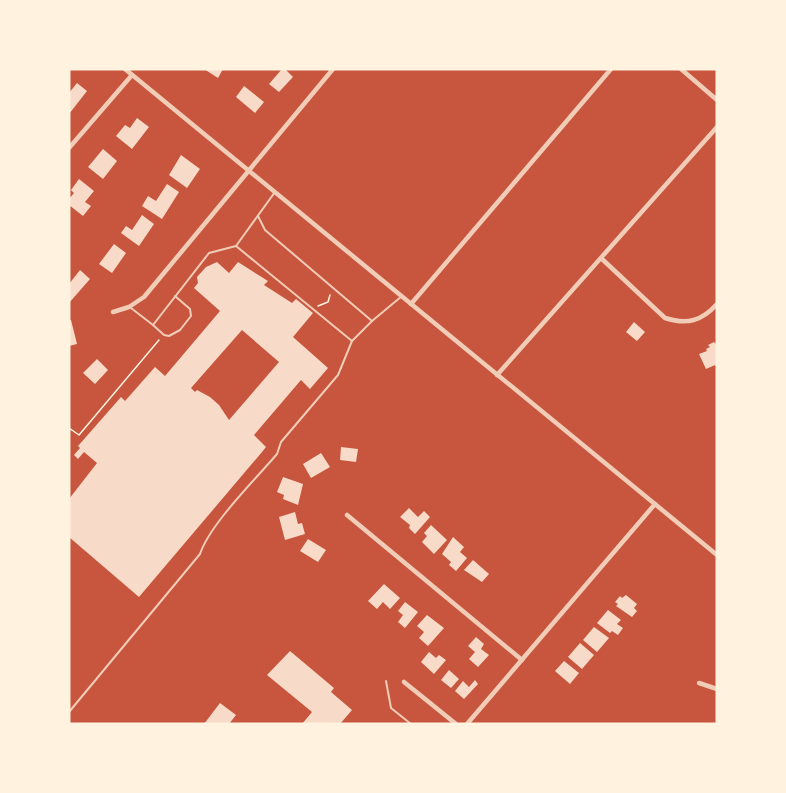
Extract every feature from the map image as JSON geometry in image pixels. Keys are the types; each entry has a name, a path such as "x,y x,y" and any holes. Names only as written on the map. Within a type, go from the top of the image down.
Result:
{"street":[{"path":"125,69 717,555"},
{"path":"113,312 129,307 144,297 333,69"},
{"path":"411,304 611,69"},
{"path":"681,69 717,100"},
{"path":"69,148 132,75"},
{"path":"497,375 717,128"},
{"path":"602,259 665,318 677,322 693,321 708,314 717,304"},
{"path":"467,724 655,504"},
{"path":"347,515 522,660"},
{"path":"404,682 456,724"},
{"path":"699,683 717,689"}],"lane":[{"path":"153,325 209,253 236,246 275,192"},
{"path":"258,216 266,230 372,321"},
{"path":"236,246 352,341"},
{"path":"129,307 164,335 173,336 191,316 190,309 175,296"},
{"path":"69,712 200,554 204,543 214,529 277,454 281,442 338,375 352,341 402,296"},
{"path":"386,681 391,708 411,724"}],"path":[{"path":"315,311 319,304 328,302 331,287"},
{"path":"69,428 79,435 164,335"}],"building":[{"path":"204,69 223,69 218,78"},
{"path":"282,69 293,77 279,92 269,84"},
{"path":"77,83 87,91 69,114 69,93"},
{"path":"244,86 264,102 255,113 236,97"},
{"path":"137,118 149,127 132,149 116,136 125,125 130,128"},
{"path":"103,149 117,161 103,179 88,167"},
{"path":"181,155 200,169 187,188 169,175"},
{"path":"79,179 94,191 85,202 91,206 83,216 69,205 69,199 74,193 71,190"},
{"path":"167,184 179,192 162,219 142,206 148,196 156,201"},
{"path":"142,215 154,224 139,246 121,233 126,226 132,230"},
{"path":"114,244 126,253 112,273 99,264"},
{"path":"217,262 229,273 238,262 268,281 264,285 292,303 296,299 313,313 293,337 328,368 310,389 301,380 254,435 266,447 139,597 69,537 69,499 97,463 84,452 78,459 74,455 80,448 78,446 121,397 125,401 155,367 165,376 220,311 194,288 198,283 197,277 206,267","holes":["242,330 279,362 229,420 219,405 210,397 197,390 195,392 191,388"]},
{"path":"80,270 90,279 69,303 69,284"},
{"path":"69,320 71,320 77,344 69,346"},
{"path":"634,322 645,332 637,341 626,332"},
{"path":"714,342 717,345 717,369 715,365 706,369 699,354 707,351 706,349 710,347 708,345"},
{"path":"97,359 108,370 95,384 83,373"},
{"path":"341,447 358,449 356,462 340,460"},
{"path":"321,453 330,467 311,478 303,464"},
{"path":"283,477 303,484 298,505 283,499 284,495 277,492"},
{"path":"409,508 418,517 424,511 430,517 415,534 409,528 410,525 400,517"},
{"path":"295,512 298,524 302,523 305,534 285,540 279,517"},
{"path":"431,525 447,540 434,554 422,542 427,536 424,533"},
{"path":"453,537 464,547 460,552 467,558 456,571 449,565 451,562 442,554"},
{"path":"308,539 326,550 318,562 300,551"},
{"path":"473,560 489,574 482,582 464,570"},
{"path":"384,584 400,598 390,609 383,602 377,609 368,601"},
{"path":"626,595 637,604 634,608 637,611 632,617 616,606 618,604 615,602 620,596 622,598"},
{"path":"405,602 418,612 405,628 398,622 403,615 398,611"},
{"path":"608,610 621,620 617,624 623,628 618,635 612,631 610,633 597,623"},
{"path":"427,615 444,628 428,646 419,638 424,632 417,626"},
{"path":"594,627 609,638 597,652 583,640"},
{"path":"476,637 484,644 481,649 489,655 478,667 469,659 475,652 468,646"},
{"path":"580,643 594,655 582,669 568,657"},
{"path":"290,651 334,688 331,692 352,710 340,724 302,724 312,712 267,675"},
{"path":"429,652 436,658 439,655 446,660 434,674 421,662"},
{"path":"564,661 579,673 570,684 555,671"},
{"path":"449,670 459,679 451,688 441,680"},
{"path":"475,680 478,684 464,699 455,691 463,681 469,687"},
{"path":"220,703 236,715 229,724 204,724"}]}
